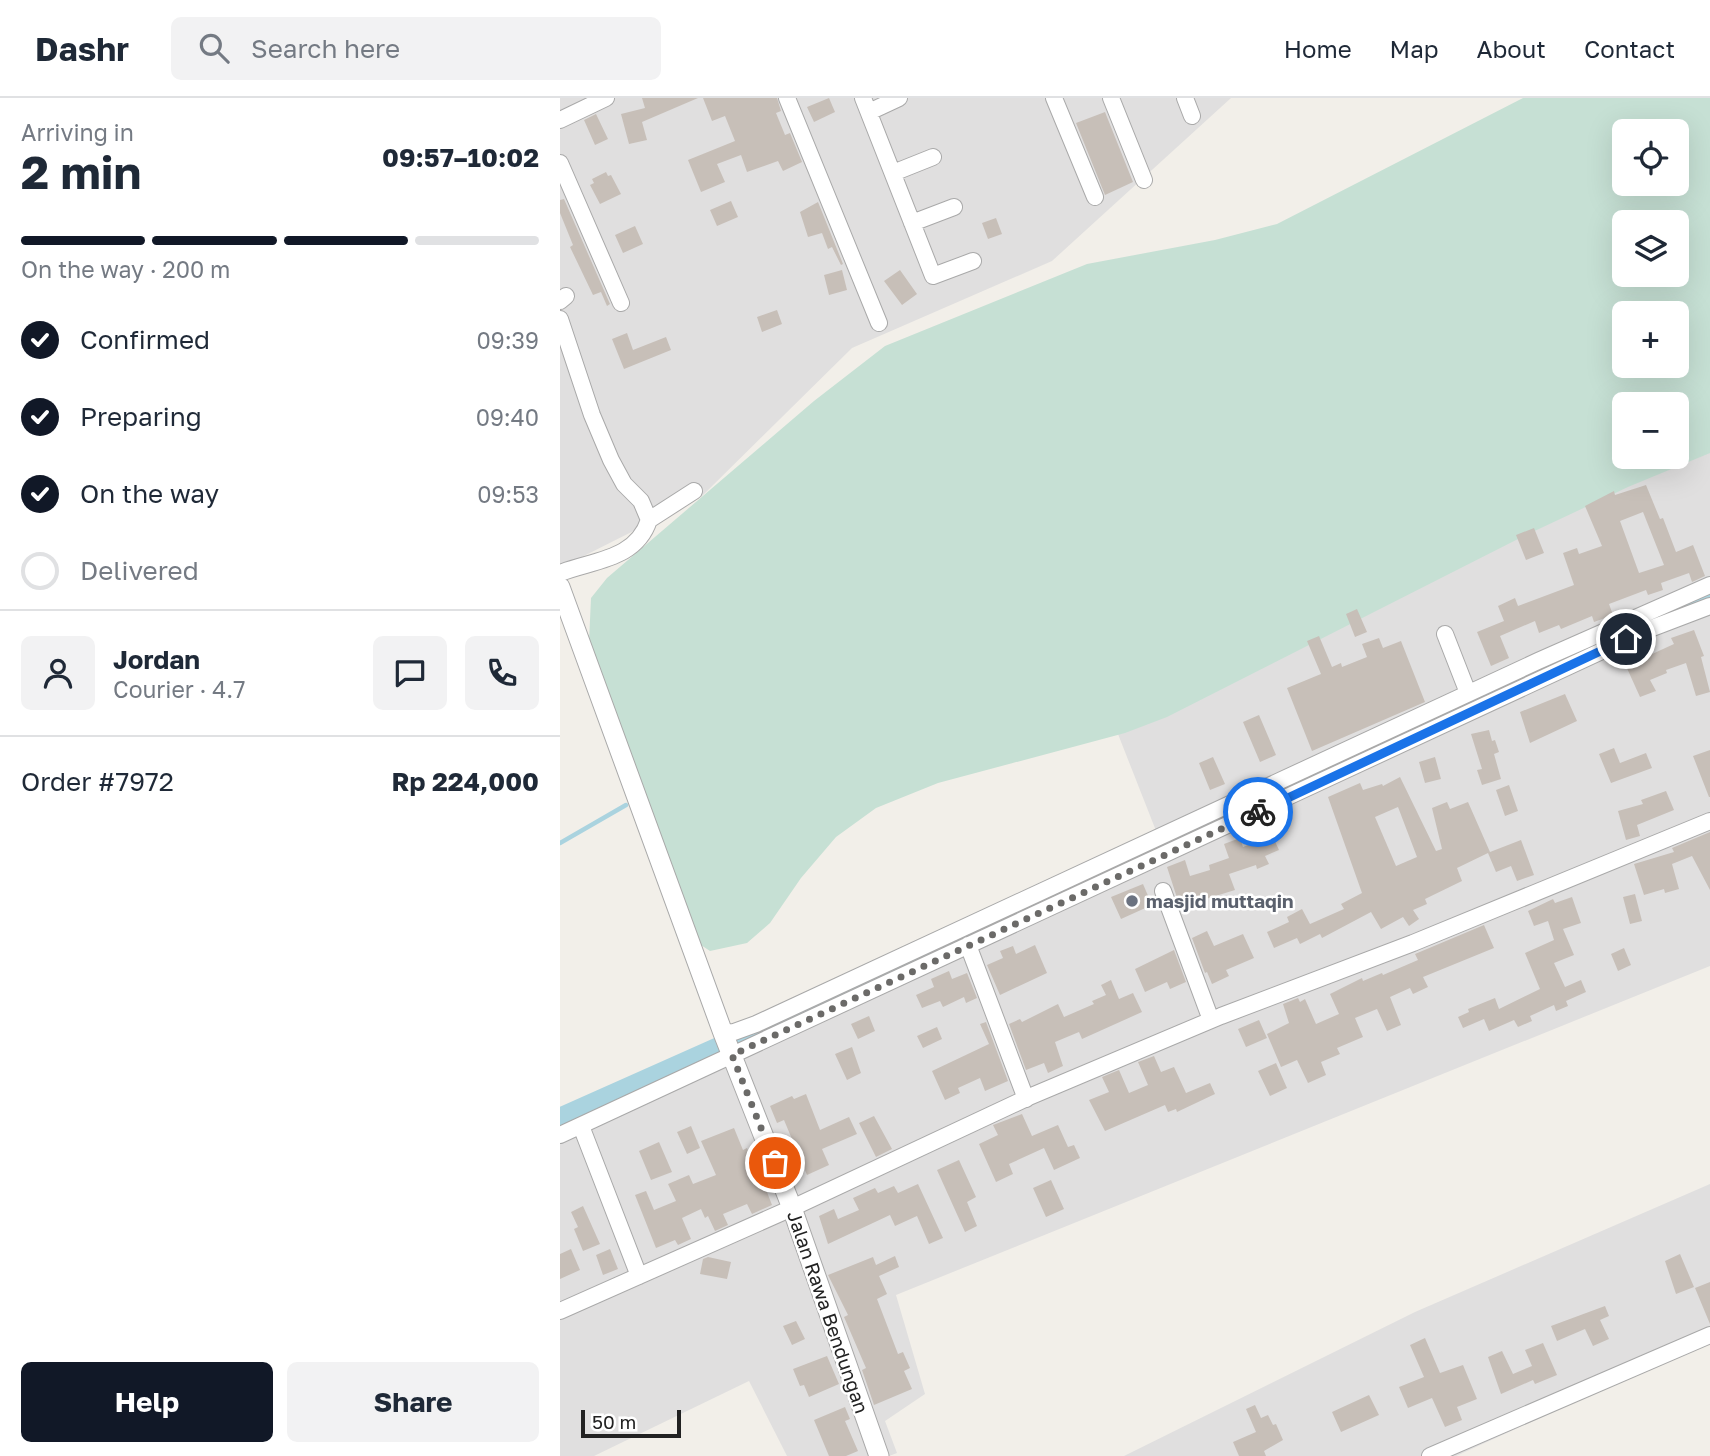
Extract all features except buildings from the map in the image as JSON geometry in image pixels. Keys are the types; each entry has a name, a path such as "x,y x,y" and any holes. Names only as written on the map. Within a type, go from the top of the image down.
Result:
{"street":[{"path":"560,120 606,98"},
{"path":"788,98 879,323"},
{"path":"899,98 866,105 933,276 973,261"},
{"path":"1054,98 1096,198"},
{"path":"1111,98 1144,180"},
{"path":"1185,98 1192,116"},
{"path":"892,173 933,157"},
{"path":"560,163 621,303"},
{"path":"912,223 954,207"},
{"path":"560,319 592,415 611,460 624,484 641,501 649,520"},
{"path":"560,573 626,551 642,535 649,520 694,491"},
{"path":"727,1044 734,1032 1468,693 1710,585"},
{"name":"Jalan Rawa Bendungan","path":"560,587 727,1044 792,1208 879,1456"},
{"path":"560,1135 581,1126 727,1044 968,945 1647,630 1710,606"},
{"path":"1445,635 1468,693"},
{"path":"560,1311 792,1208 1026,1099 1211,1020 1413,943 1710,821"},
{"path":"1163,891 1211,1020"},
{"path":"968,945 1026,1099"},
{"path":"581,1126 639,1276"},
{"path":"1430,1456 1710,1335"}],"shaded area":[{"path":"560,98 1231,98 1052,261 852,348 701,497 560,568"},
{"path":"1710,450 1710,966 896,1295 925,1394 885,1421 897,1453 889,1456 787,1456 749,1381 594,1456 560,1456 560,1127 966,942 1162,846 1105,701 1664,469 1689,469 1689,459"},
{"path":"1710,1184 1710,1341 1456,1456 1124,1456 1415,1312"}],"green space":[{"path":"1523,98 1710,98 1710,453 1689,462 1689,392 1612,392 1612,469 1671,469 1520,538 1167,717 1125,733 938,783 876,808 836,837 801,878 770,923 747,943 710,951 701,945 589,642 591,598 607,578 814,401 885,346 1087,264 1215,240 1277,224"}],"waterway":[{"path":"1672,613 1710,597"},
{"path":"1410,731 1629,631"},
{"path":"560,843 626,805"},
{"path":"560,1120 921,959"}],"way so far":[{"path":"775,1163 732,1055 1258,812"}],"place":[{"name":"masjid muttaqin","path":"1132,901"}],"route":[{"path":"1258,812 1626,639"}]}
